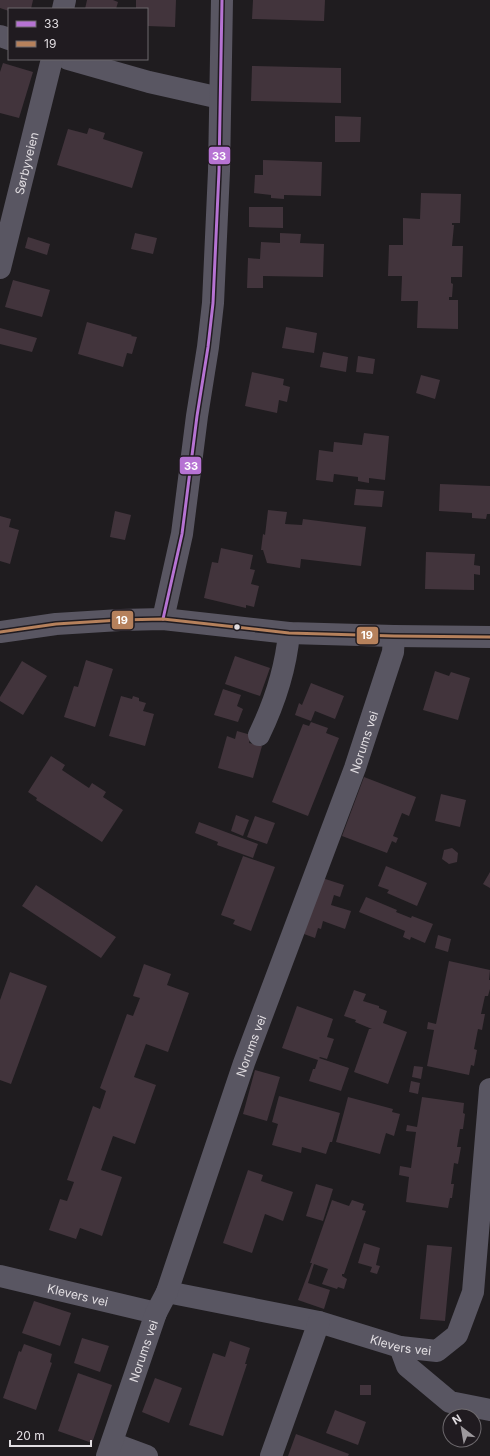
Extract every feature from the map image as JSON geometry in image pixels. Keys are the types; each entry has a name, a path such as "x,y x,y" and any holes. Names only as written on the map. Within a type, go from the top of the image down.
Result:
{"street":[{"path":"163,619 182,534 213,303 219,171 222,0"},
{"name":"Sørbyveien","path":"0,268 52,60"},
{"path":"72,60 142,80 220,98"},
{"path":"0,632 56,624 163,619 289,633 490,637"},
{"path":"259,735 265,723 277,687 288,649 289,633"},
{"name":"Norums vei","path":"109,1450 156,1313 167,1292 244,1063 355,768 393,652 394,636"},
{"name":"Klevers vei","path":"167,1292 319,1322 400,1347 437,1351 457,1335 473,1292 490,1089"},
{"name":"Klevers vei","path":"0,1276 156,1313"},
{"path":"271,1456 319,1322"},
{"path":"400,1347 407,1366 450,1402 490,1410"},
{"path":"109,1450 147,1456"}],"building":[{"path":"0,0 33,0 31,8 8,8 8,11 0,8"},
{"path":"87,0 113,0 118,2 116,8 85,8"},
{"path":"136,0 176,0 175,27 148,26 148,8 136,8"},
{"path":"253,0 325,0 324,21 252,19"},
{"path":"3,63 33,72 19,118 0,113 0,72"},
{"path":"252,66 341,68 341,103 251,101"},
{"path":"335,116 361,117 360,142 335,142"},
{"path":"89,128 105,133 103,139 143,152 132,188 57,165 68,129 87,134"},
{"path":"263,160 322,162 321,196 284,195 284,199 271,198 271,195 254,193 255,175 263,175"},
{"path":"421,193 461,194 460,223 452,223 452,225 454,225 452,246 463,246 462,277 451,277 451,283 453,284 452,297 449,297 449,300 458,300 458,329 417,328 418,301 401,301 402,276 388,276 389,245 403,245 403,218 420,219"},
{"path":"249,207 283,207 283,228 249,227"},
{"path":"135,233 157,238 153,254 131,249"},
{"path":"280,233 301,234 300,243 324,244 323,277 263,276 263,288 247,288 248,258 260,259 261,242 280,243"},
{"path":"28,237 50,244 47,255 25,248"},
{"path":"13,280 50,290 42,317 5,307"},
{"path":"87,322 137,337 132,354 127,353 123,367 78,354"},
{"path":"286,327 317,333 314,353 282,348"},
{"path":"0,328 37,338 32,352 0,344"},
{"path":"323,352 348,357 346,372 320,367"},
{"path":"358,356 375,359 373,374 356,372"},
{"path":"252,372 284,379 283,385 290,387 287,402 279,400 277,413 245,406"},
{"path":"421,375 440,380 435,399 416,393"},
{"path":"364,433 389,436 385,480 369,478 369,483 358,481 358,477 334,474 333,482 316,480 319,450 333,452 334,442 362,445"},
{"path":"440,484 490,486 490,514 487,514 486,519 472,518 472,513 439,511"},
{"path":"356,489 384,491 382,507 354,505"},
{"path":"268,510 287,512 285,524 302,525 303,519 366,527 361,566 301,559 300,568 267,563 263,550 261,550 263,534 265,535"},
{"path":"115,511 131,515 125,540 110,537"},
{"path":"0,516 11,519 9,527 19,530 10,564 0,561"},
{"path":"221,548 253,555 250,569 255,570 251,584 259,586 254,607 246,605 246,608 204,598 212,562 218,563"},
{"path":"426,552 475,554 474,565 480,566 480,575 474,574 474,590 425,589"},
{"path":"235,656 270,668 260,696 225,684"},
{"path":"86,660 113,669 95,727 64,717 74,686 78,687"},
{"path":"22,661 47,676 23,715 0,701 0,697"},
{"path":"435,671 449,676 451,672 470,678 458,720 423,710"},
{"path":"311,683 344,696 335,719 315,711 311,721 295,715 299,703 302,705"},
{"path":"223,689 241,695 237,706 243,709 238,722 214,715"},
{"path":"121,696 132,699 133,696 139,698 139,701 146,703 143,711 154,714 145,746 109,736"},
{"path":"311,722 328,728 326,733 339,738 308,816 272,802 303,724 309,726"},
{"path":"237,731 251,735 249,743 262,746 253,778 218,768 227,736 235,739"},
{"path":"51,756 65,765 62,770 89,788 92,783 106,792 103,797 123,810 102,842 36,800 37,798 28,792"},
{"path":"364,777 416,797 409,816 402,813 393,836 398,838 396,843 392,841 387,853 342,836"},
{"path":"441,794 466,800 460,827 435,821"},
{"path":"236,815 249,820 243,836 231,831"},
{"path":"255,816 275,823 267,844 247,837"},
{"path":"199,822 258,844 253,858 217,845 218,842 195,833"},
{"path":"452,848 458,853 457,862 449,864 442,859 444,850"},
{"path":"243,856 275,867 251,931 233,924 235,920 221,915"},
{"path":"386,866 427,883 417,906 387,893 389,890 378,886"},
{"path":"490,872 490,888 483,884"},
{"path":"319,877 344,885 340,897 334,895 331,905 351,911 345,929 323,921 321,929 318,928 315,938 304,934"},
{"path":"36,885 116,937 101,958 22,906"},
{"path":"366,897 397,910 396,912 433,924 425,943 411,937 410,940 403,937 405,931 359,912"},
{"path":"438,935 451,939 448,952 435,948"},
{"path":"449,961 490,970 490,989 488,996 485,996 481,1014 485,1014 482,1030 478,1029 474,1049 477,1050 474,1066 471,1065 469,1075 427,1066 434,1030 427,1029 428,1022 436,1024"},
{"path":"144,964 171,974 167,985 189,993 168,1052 146,1044 134,1077 156,1085 135,1144 113,1136 101,1170 122,1177 102,1236 80,1228 76,1239 49,1230 60,1199 67,1201 74,1182 67,1180 93,1106 100,1109 106,1091 100,1088 127,1014 133,1016 140,998 133,996"},
{"path":"10,972 47,986 11,1084 0,1080 0,1000"},
{"path":"354,990 366,994 363,1001 379,1006 379,1008 387,1011 383,1023 407,1032 388,1084 354,1072 369,1029 372,1029 355,1022 356,1020 344,1016"},
{"path":"297,1006 333,1019 327,1037 334,1039 327,1059 319,1058 349,1068 341,1091 309,1081 318,1060 282,1048"},
{"path":"414,1066 423,1067 421,1079 412,1077"},
{"path":"255,1070 280,1077 267,1121 243,1114"},
{"path":"411,1081 420,1083 418,1094 409,1092"},
{"path":"279,1096 340,1113 332,1142 330,1142 326,1154 302,1147 301,1153 272,1145 278,1124 272,1122"},
{"path":"348,1097 393,1109 392,1112 400,1114 394,1136 386,1133 380,1154 336,1142"},
{"path":"422,1097 464,1103 463,1113 465,1114 463,1129 460,1129 457,1147 461,1147 458,1164 454,1163 451,1184 454,1184 452,1198 450,1198 448,1208 406,1202 409,1177 399,1175 400,1166 411,1168 416,1132 406,1131 407,1125 417,1127"},
{"path":"248,1170 263,1175 261,1181 293,1192 283,1221 265,1214 252,1253 223,1243"},
{"path":"316,1184 333,1189 323,1221 306,1216"},
{"path":"332,1200 349,1206 352,1200 364,1204 362,1210 366,1211 344,1274 342,1274 342,1276 347,1279 344,1289 338,1287 337,1289 322,1284 328,1269 314,1264 308,1283 330,1290 324,1309 298,1300 312,1263 310,1263"},
{"path":"364,1243 380,1248 376,1265 380,1266 377,1274 370,1272 372,1267 358,1263"},
{"path":"427,1245 452,1247 445,1321 420,1319"},
{"path":"34,1301 71,1313 60,1346 22,1333"},
{"path":"82,1338 109,1346 100,1372 74,1363"},
{"path":"230,1341 250,1348 245,1364 247,1364 223,1436 189,1425 213,1353 225,1357"},
{"path":"24,1344 52,1354 50,1362 52,1363 36,1410 3,1398 19,1351 21,1352"},
{"path":"78,1373 112,1385 92,1443 58,1431"},
{"path":"155,1378 182,1388 169,1423 142,1412"},
{"path":"360,1385 371,1385 371,1395 360,1395"},
{"path":"335,1410 366,1422 358,1445 326,1433"},
{"path":"296,1434 349,1454 348,1456 288,1456"}],"transit line":[{"name":"33","path":"163,619 182,534 213,303 219,171 222,0"},
{"name":"19","path":"0,632 56,624 163,619 289,633 490,637"}]}
